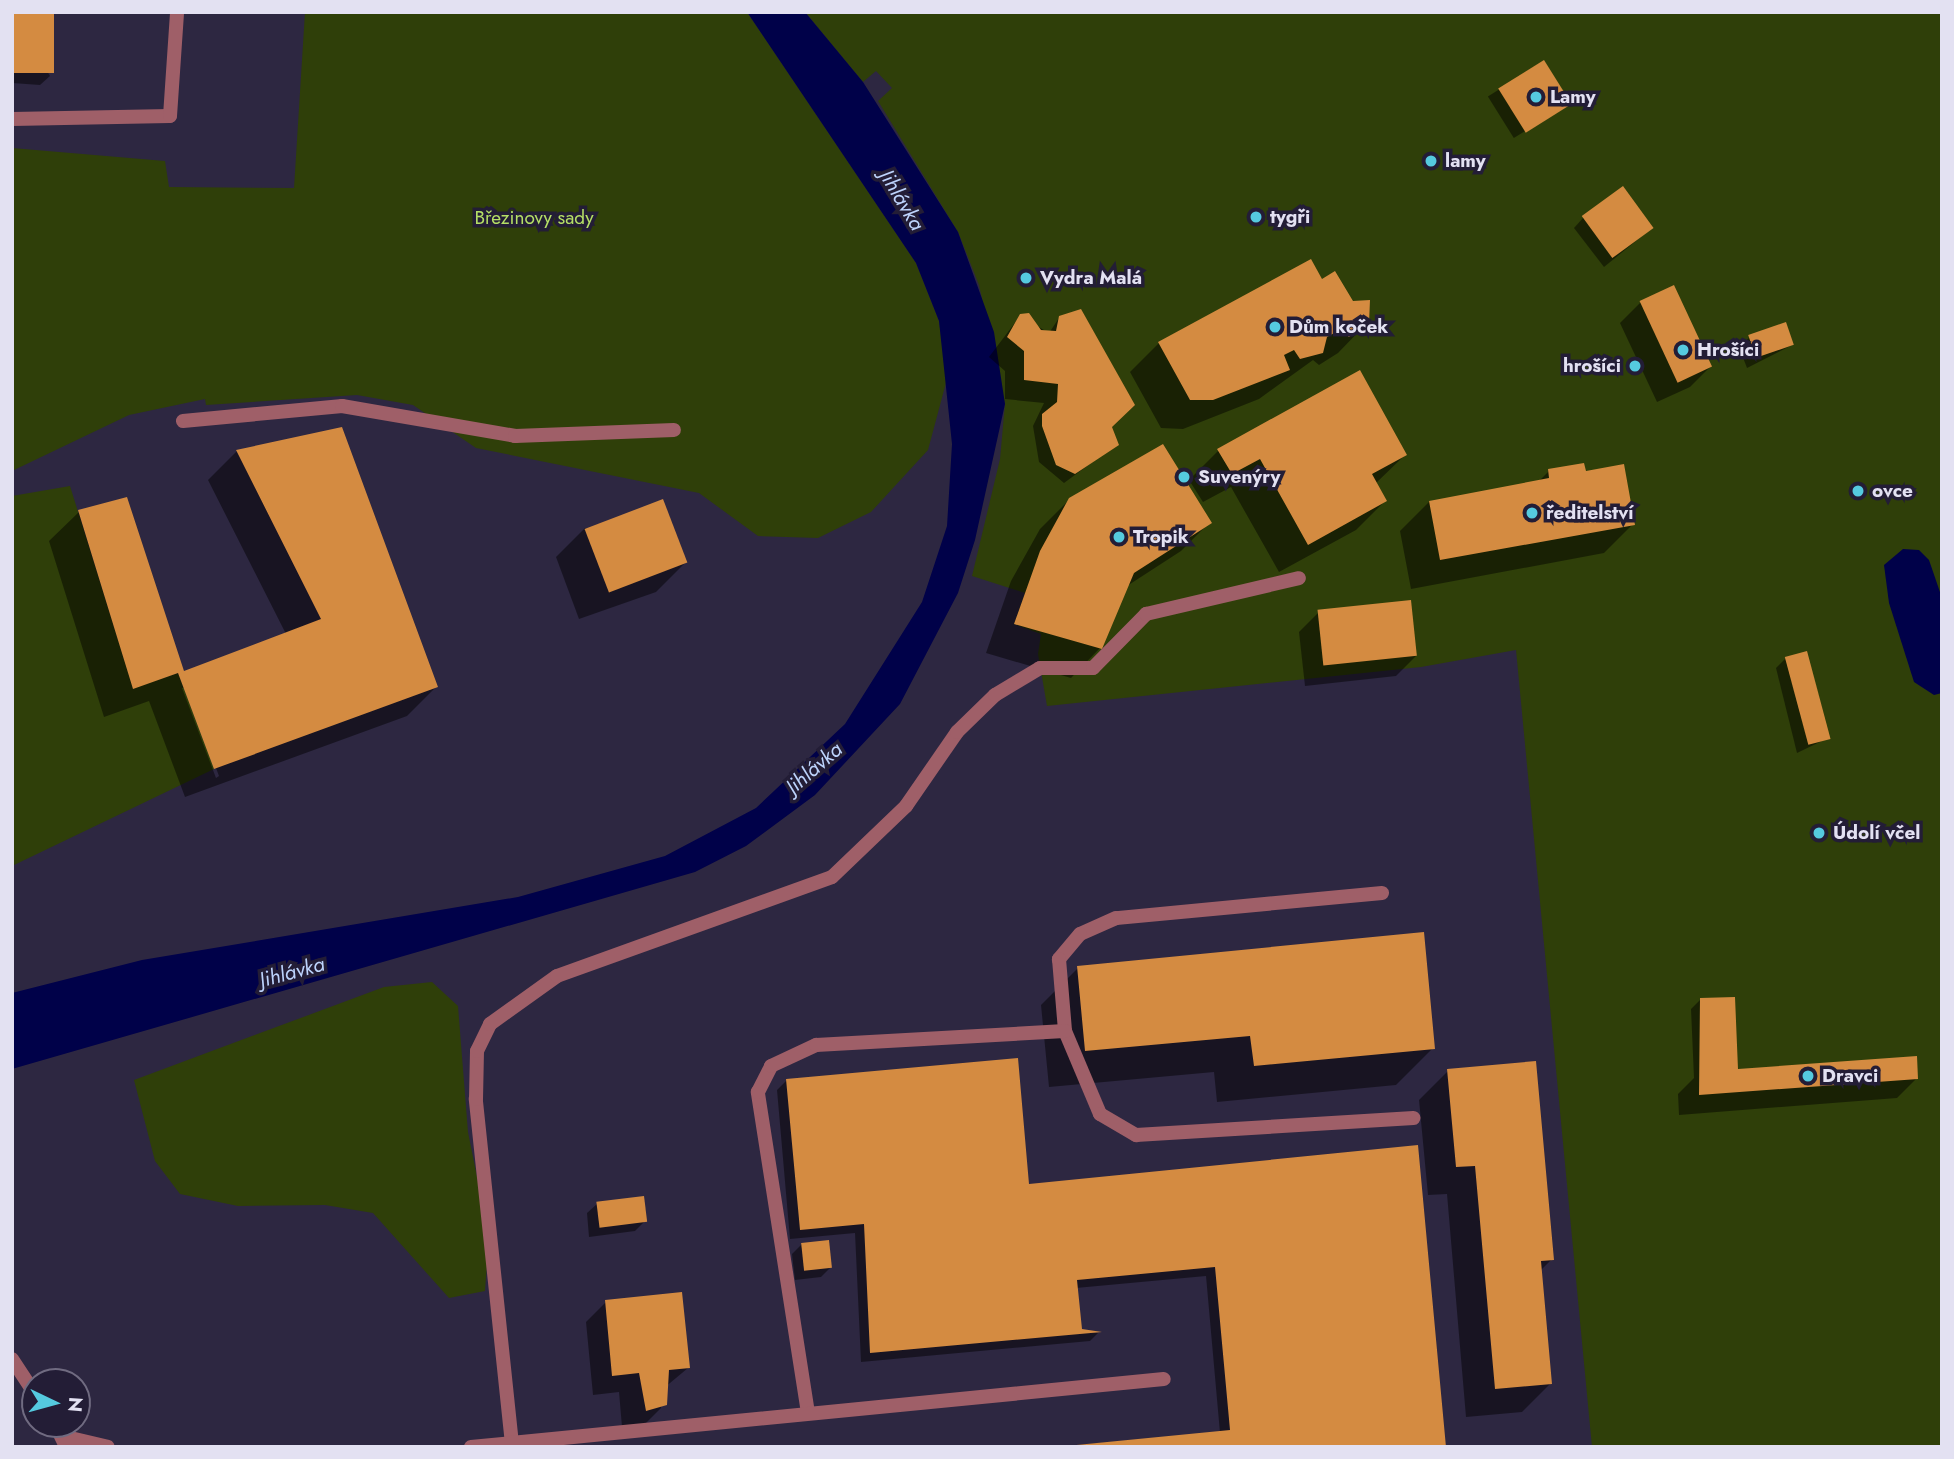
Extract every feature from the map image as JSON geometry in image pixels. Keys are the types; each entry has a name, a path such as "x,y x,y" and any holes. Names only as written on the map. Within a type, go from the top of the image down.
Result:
{"street":[{"path":"12,119 170,116 177,12"},
{"path":"183,421 342,405 514,436 674,430"},
{"path":"512,1444 476,1099 477,1051 490,1024 557,976 832,877 906,806 957,732 995,695 1040,668 1093,668 1146,614 1299,578"},
{"path":"1382,893 1116,918 1080,934 1059,959 1065,1031 1100,1114 1136,1135 1413,1118"},
{"path":"807,1412 758,1092 771,1066 816,1045 1065,1031"},
{"path":"471,1447 1164,1379"},
{"path":"73,1438 108,1447"}],"green space":[{"name":"Březinovy sady","path":"305,12 747,12 916,263 939,321 947,379 928,450 871,512 818,538 758,536 699,493 476,448 413,405 357,395 206,405 205,399 129,415 12,471 12,148 165,161 169,187 294,188"},
{"path":"805,12 1942,12 1942,1447 1592,1447 1516,650 1421,667 1047,706 1038,654 1041,634 1014,624 1025,593 972,576 1000,459 1005,404 979,285 958,232 878,101 892,88 876,71 863,82"},
{"path":"70,486 133,688 178,673 214,769 12,866 12,496"},
{"path":"432,982 458,1006 468,1132 489,1237 485,1291 449,1298 373,1213 325,1205 238,1206 180,1194 155,1161 134,1080 384,987"}],"water":[{"name":"Jihlávka","path":"747,12 805,12 863,82 958,232 994,332 1005,404 975,540 958,593 900,704 815,795 746,846 695,872 12,1069 12,993 142,960 518,897 665,856 756,808 845,724 922,602 947,526 952,444 939,321 916,263"},
{"path":"1903,549 1919,550 1929,560 1942,598 1942,693 1934,695 1914,682 1889,603 1884,565"}],"building":[{"path":"12,12 54,12 54,73 12,73"},
{"name":"Lamy","path":"1544,60 1572,104 1526,133 1498,89"},
{"path":"1623,186 1654,228 1612,258 1582,216"},
{"name":"Dům koček","path":"1311,259 1322,279 1335,271 1353,301 1370,300 1369,324 1349,337 1340,330 1327,337 1323,353 1300,359 1294,350 1284,355 1290,370 1213,400 1190,400 1158,342"},
{"name":"Hrošíci","path":"1674,285 1712,367 1678,383 1640,301"},
{"path":"1081,309 1135,405 1112,427 1119,445 1075,474 1056,465 1042,426 1042,414 1057,402 1058,384 1024,380 1024,351 1007,337 1020,314 1029,313 1041,330 1056,331 1059,316"},
{"path":"1786,322 1794,345 1756,358 1748,335"},
{"path":"1360,370 1407,455 1372,474 1387,501 1308,545 1260,459 1232,474 1217,449"},
{"path":"342,427 438,687 214,769 178,673 133,689 78,510 127,497 184,671 321,619 236,450"},
{"name":"Tropik","path":"1163,444 1212,523 1134,573 1102,649 1014,624 1040,551 1069,498"},
{"name":"ředitelství","path":"1584,463 1586,471 1624,464 1635,525 1440,560 1429,501 1549,478 1548,469"},
{"path":"663,499 687,562 609,593 585,529"},
{"path":"1411,600 1417,656 1323,666 1318,610"},
{"path":"1807,651 1831,739 1808,745 1785,657"},
{"path":"1424,932 1435,1049 1254,1066 1250,1036 1085,1051 1077,966"},
{"name":"Dravci","path":"1735,997 1738,1069 1917,1056 1918,1079 1699,1095 1700,998"},
{"path":"1018,1058 1029,1184 1418,1145 1446,1447 1056,1447 1230,1430 1215,1267 1077,1280 1082,1329 1102,1332 870,1353 864,1224 800,1230 786,1079"},
{"path":"1536,1061 1554,1260 1541,1261 1552,1384 1495,1389 1475,1166 1456,1167 1447,1069"},
{"path":"644,1196 647,1222 600,1228 596,1202"},
{"path":"829,1240 832,1268 804,1271 801,1243"},
{"path":"682,1292 690,1368 669,1370 667,1405 646,1411 639,1373 612,1376 605,1300"}],"place":[{"name":"Lamy","path":"1536,97"},
{"name":"lamy","path":"1431,161"},
{"name":"tygři","path":"1256,217"},
{"name":"Vydra Malá","path":"1026,278"},
{"name":"Dům koček","path":"1275,327"},
{"name":"Hrošíci","path":"1683,350"},
{"name":"hrošíci","path":"1635,366"},
{"name":"Suvenýry","path":"1184,477"},
{"name":"ovce","path":"1858,491"},
{"name":"ředitelství","path":"1532,513"},
{"name":"Tropik","path":"1119,537"},
{"name":"Údolí včel","path":"1819,833"},
{"name":"Dravci","path":"1808,1076"}]}
